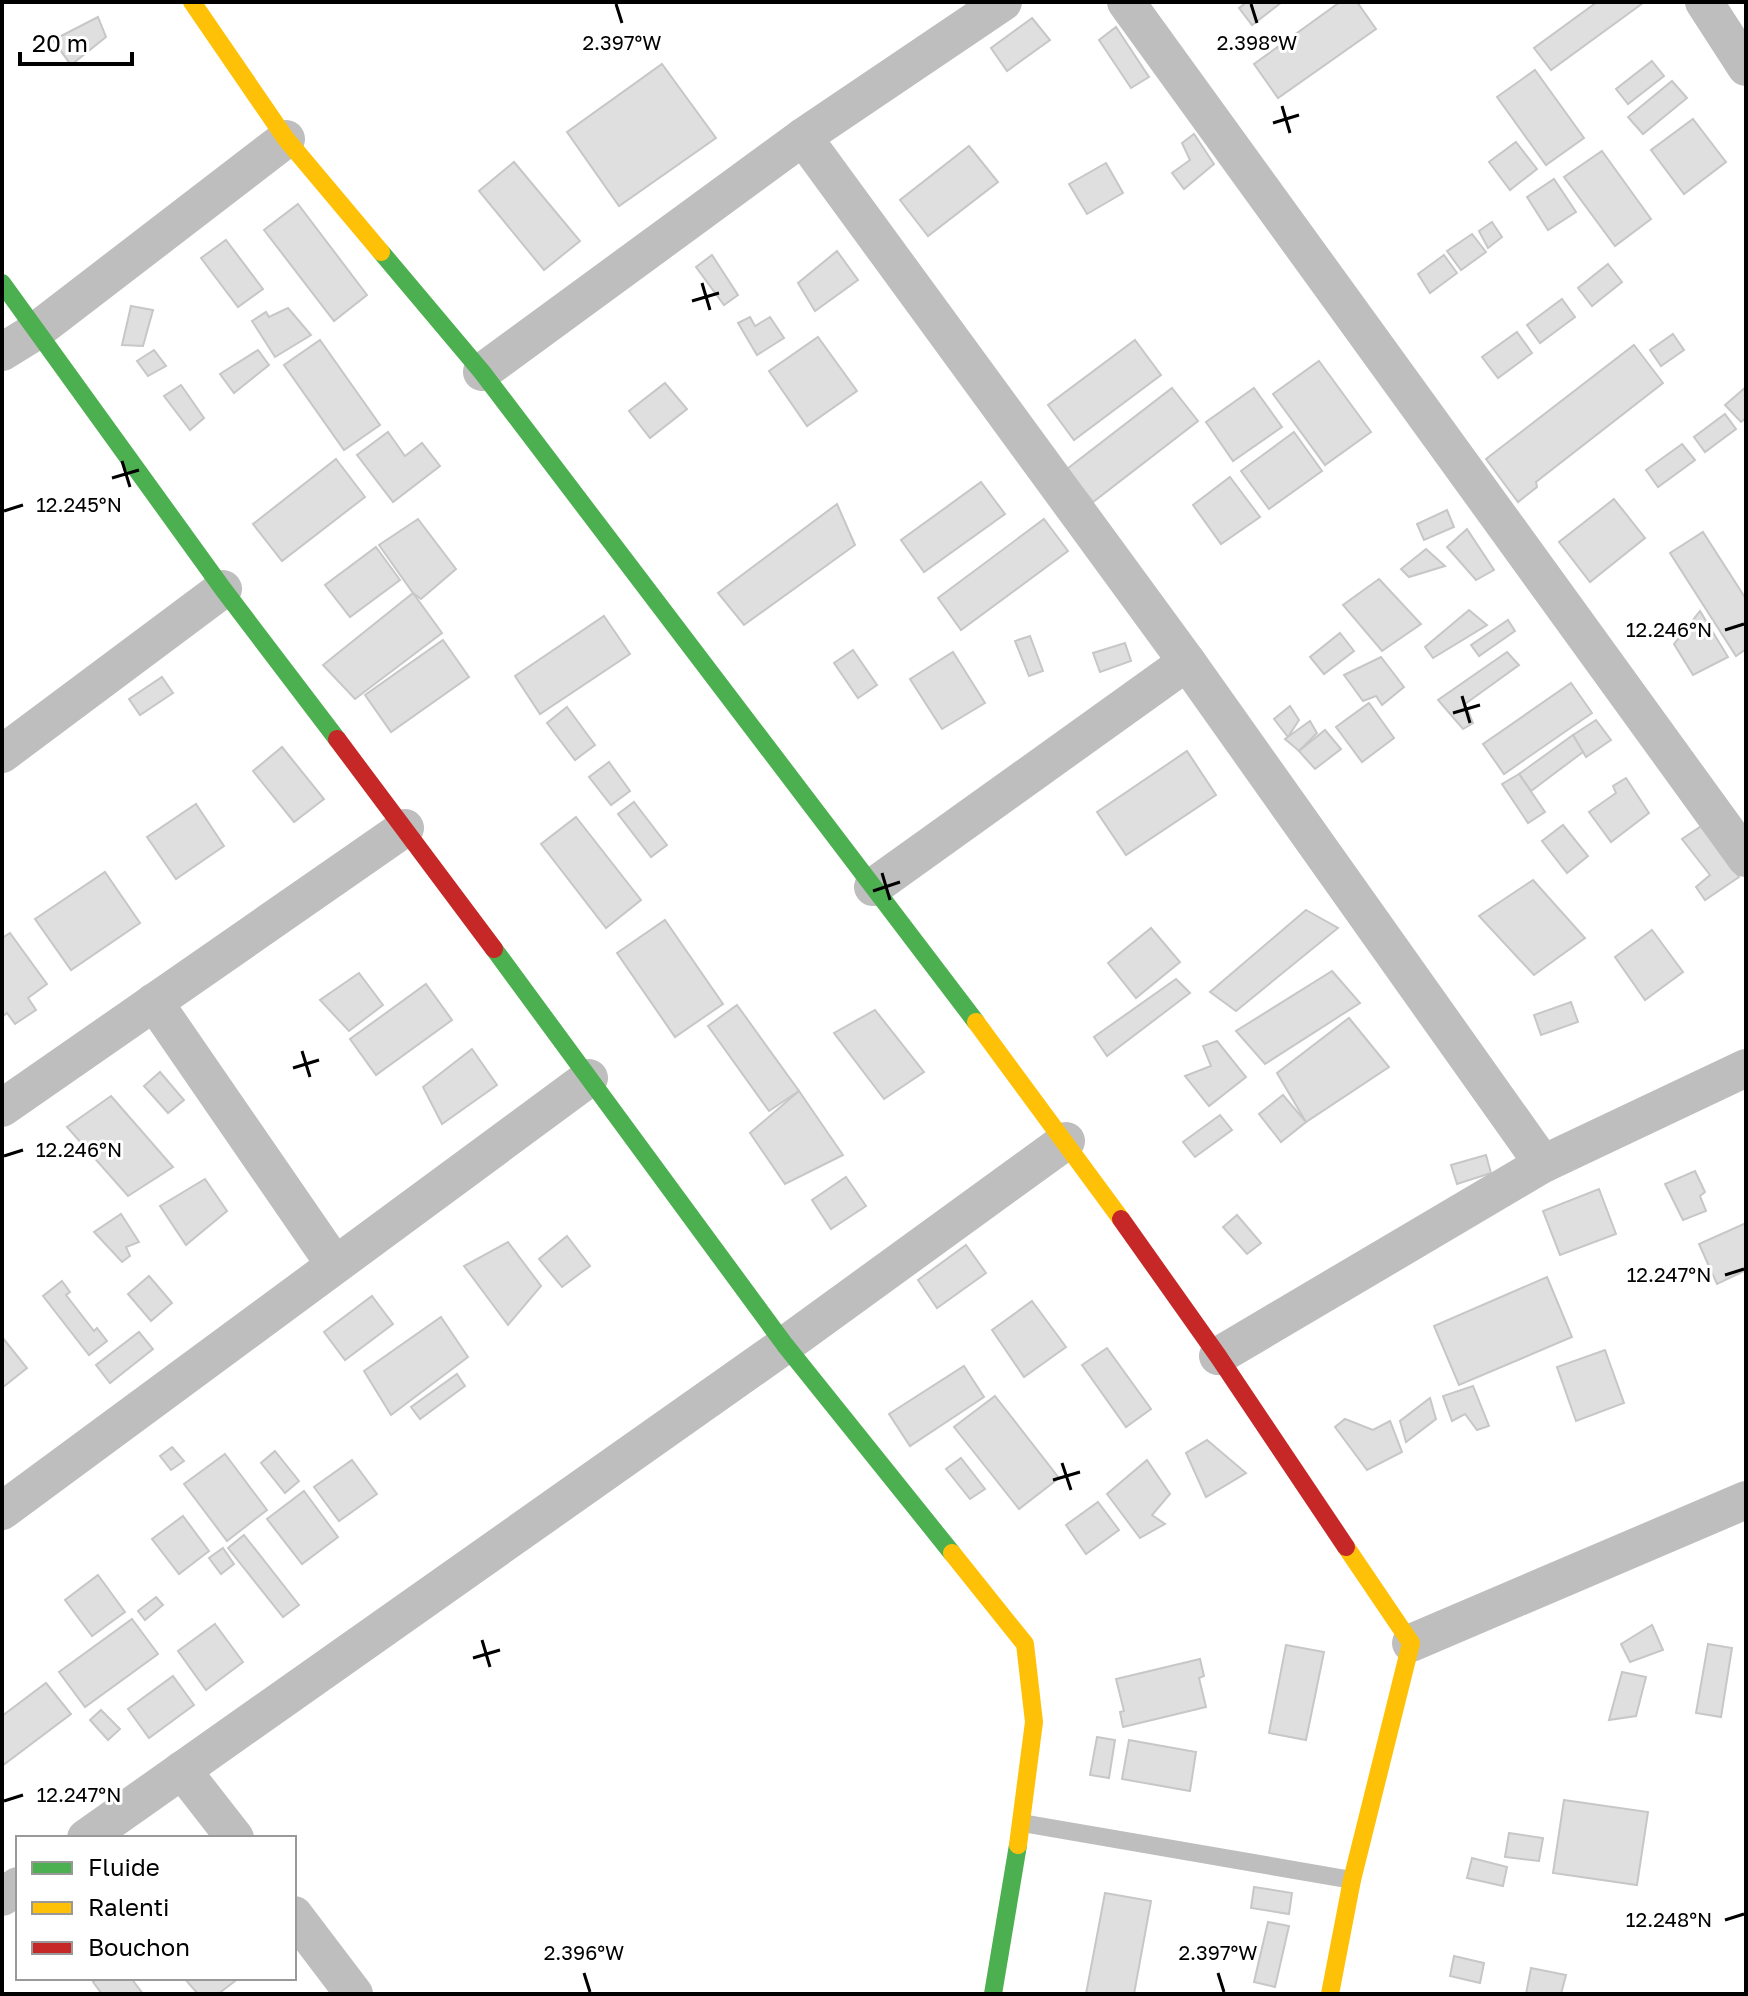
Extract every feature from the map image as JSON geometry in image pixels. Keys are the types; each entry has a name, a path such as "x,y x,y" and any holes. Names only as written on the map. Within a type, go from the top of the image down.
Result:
{"street":[{"path":"192,2 286,139 482,372 1066,1141 1218,1356 1411,1643 1352,1880 1330,1994"},
{"path":"482,372 803,137 1003,2"},
{"path":"1126,2 1746,858"},
{"path":"1704,2 1746,67"},
{"path":"803,137 1187,662 1543,1164"},
{"path":"2,352 36,331 286,139"},
{"path":"2,283 223,589 405,828 785,1345 1025,1644 1034,1722 1022,1823 993,1994"},
{"path":"2,754 223,589"},
{"path":"873,887 1187,662"},
{"path":"2,1108 405,828"},
{"path":"154,1002 335,1265"},
{"path":"1218,1356 1543,1164 1746,1068"},
{"path":"2,1511 589,1078"},
{"path":"89,1836 785,1345 1066,1141"},
{"path":"1411,1643 1746,1500"},
{"path":"182,1770 233,1836"},
{"path":"296,1918 354,1994"}],"lane":[{"path":"1022,1823 1352,1880"}],"building":[{"path":"1247,2 1282,2 1252,25 1239,8"},
{"path":"1340,2 1357,2 1376,29 1278,98 1254,64"},
{"path":"1597,2 1643,3 1551,70 1534,48"},
{"path":"98,17 106,37 71,65 53,40"},
{"path":"1032,18 1050,40 1007,71 991,48"},
{"path":"1116,27 1149,77 1131,88 1099,40"},
{"path":"1652,61 1664,76 1628,104 1616,89"},
{"path":"662,64 716,138 619,206 567,132"},
{"path":"1535,70 1584,138 1546,165 1497,97"},
{"path":"1672,81 1687,98 1643,134 1628,117"},
{"path":"1693,119 1726,162 1684,194 1651,150"},
{"path":"1194,134 1214,164 1184,189 1172,173 1190,160 1182,143"},
{"path":"1516,142 1537,169 1510,190 1489,162"},
{"path":"969,146 998,182 928,236 900,200"},
{"path":"1602,151 1651,219 1615,246 1564,177"},
{"path":"514,162 580,241 544,270 479,191"},
{"path":"1106,163 1123,193 1087,214 1069,184"},
{"path":"1554,179 1576,212 1548,230 1527,197"},
{"path":"298,204 367,295 334,321 264,230"},
{"path":"1492,222 1502,237 1488,248 1479,231"},
{"path":"1472,234 1486,252 1461,270 1447,251"},
{"path":"226,240 263,289 238,307 201,258"},
{"path":"837,251 858,280 815,311 798,283"},
{"path":"712,255 738,295 724,305 696,267"},
{"path":"1444,255 1457,273 1430,293 1418,274"},
{"path":"1608,264 1622,282 1592,306 1578,288"},
{"path":"1562,299 1575,317 1540,343 1527,325"},
{"path":"131,306 153,310 143,346 122,345"},
{"path":"288,308 311,335 275,357 252,321 266,312 269,317"},
{"path":"750,317 755,326 770,317 784,338 757,355 738,323"},
{"path":"1517,332 1532,353 1498,378 1482,357"},
{"path":"1673,334 1684,350 1661,366 1650,350"},
{"path":"818,337 857,391 807,426 769,371"},
{"path":"320,340 380,425 344,450 284,365"},
{"path":"1135,340 1161,375 1074,440 1048,405"},
{"path":"1634,345 1663,383 1536,482 1537,487 1518,502 1486,459"},
{"path":"154,350 166,366 148,376 137,361"},
{"path":"258,350 269,365 234,393 220,374"},
{"path":"1319,361 1371,432 1325,465 1273,394"},
{"path":"665,383 687,409 650,438 629,411"},
{"path":"181,385 204,418 190,430 164,396"},
{"path":"1746,387 1746,418 1741,422 1725,405"},
{"path":"1172,388 1198,421 1093,502 1067,469"},
{"path":"1254,388 1282,427 1233,461 1206,422"},
{"path":"1725,414 1736,429 1705,452 1694,437"},
{"path":"388,432 405,456 422,443 440,466 393,502 357,455"},
{"path":"1294,432 1322,471 1269,509 1241,471"},
{"path":"1682,444 1695,460 1658,487 1646,470"},
{"path":"336,459 365,497 282,561 253,524"},
{"path":"1230,477 1260,517 1221,544 1193,505"},
{"path":"981,482 1005,514 924,572 901,540"},
{"path":"1614,499 1645,538 1590,582 1559,542"},
{"path":"837,504 855,545 744,625 718,593"},
{"path":"1447,510 1454,527 1424,540 1417,524"},
{"path":"418,519 456,569 421,599 413,593 379,545"},
{"path":"1044,519 1068,551 961,630 938,598"},
{"path":"1467,529 1494,570 1476,580 1447,547"},
{"path":"1703,532 1746,599 1746,649 1736,656 1670,553"},
{"path":"376,547 400,580 350,617 325,585"},
{"path":"1426,549 1445,566 1409,577 1401,569"},
{"path":"1379,579 1421,624 1382,651 1343,605"},
{"path":"413,593 442,633 355,699 323,665"},
{"path":"1469,610 1487,625 1433,658 1425,647"},
{"path":"1700,611 1728,657 1693,675 1674,644"},
{"path":"604,616 630,654 540,714 515,676"},
{"path":"1508,620 1515,631 1479,656 1471,645"},
{"path":"1340,633 1354,651 1324,674 1310,657"},
{"path":"1030,636 1043,671 1029,676 1015,641"},
{"path":"443,640 469,677 391,732 365,695"},
{"path":"1125,643 1131,661 1100,672 1093,653"},
{"path":"853,650 877,685 858,698 834,663"},
{"path":"953,652 985,703 942,729 910,679"},
{"path":"1507,652 1519,665 1465,704 1473,723 1463,729 1438,700"},
{"path":"1381,657 1404,687 1382,705 1376,696 1363,701 1344,675"},
{"path":"162,677 173,693 140,715 129,699"},
{"path":"1571,683 1592,713 1504,774 1483,744"},
{"path":"1369,703 1394,738 1362,762 1336,727"},
{"path":"1290,706 1299,720 1288,737 1274,719"},
{"path":"567,707 595,745 575,760 547,723"},
{"path":"1596,720 1611,740 1586,757 1573,735"},
{"path":"1310,721 1317,733 1299,751 1285,739"},
{"path":"1325,730 1341,749 1315,769 1299,751"},
{"path":"1573,735 1583,752 1531,791 1519,774"},
{"path":"282,747 324,799 294,822 253,771"},
{"path":"1187,751 1216,795 1126,855 1097,812"},
{"path":"609,762 630,791 611,805 589,777"},
{"path":"1519,774 1545,812 1528,823 1502,784"},
{"path":"1626,778 1649,813 1611,842 1589,812 1616,793 1613,786"},
{"path":"634,802 667,845 651,857 618,814"},
{"path":"196,804 224,846 176,879 147,837"},
{"path":"576,817 641,900 606,928 541,844"},
{"path":"1563,825 1588,856 1567,873 1542,841"},
{"path":"1703,825 1739,877 1705,900 1696,887 1710,875 1682,839"},
{"path":"105,872 140,923 71,970 35,919"},
{"path":"1533,880 1585,938 1534,975 1479,916"},
{"path":"1306,910 1338,928 1236,1011 1210,992"},
{"path":"665,920 723,1004 675,1037 617,953"},
{"path":"1151,928 1180,962 1136,998 1108,963"},
{"path":"1652,930 1683,972 1645,1000 1615,957"},
{"path":"10,933 47,984 28,998 36,1010 15,1024 7,1013 2,1017 2,938"},
{"path":"1332,971 1360,1003 1265,1064 1236,1031"},
{"path":"359,973 383,1005 349,1031 320,1000"},
{"path":"1176,979 1190,993 1107,1056 1094,1037"},
{"path":"426,984 452,1020 376,1075 350,1039"},
{"path":"1571,1002 1578,1022 1541,1035 1534,1015"},
{"path":"737,1005 799,1091 769,1111 708,1026"},
{"path":"875,1010 924,1072 884,1099 834,1033"},
{"path":"1349,1018 1389,1067 1306,1122 1277,1073"},
{"path":"1217,1041 1246,1077 1209,1106 1185,1076 1211,1066 1203,1046"},
{"path":"472,1049 497,1085 442,1124 423,1087"},
{"path":"160,1072 184,1100 168,1113 144,1086"},
{"path":"799,1091 843,1155 785,1184 750,1133"},
{"path":"1283,1095 1306,1122 1281,1142 1259,1114"},
{"path":"111,1096 173,1167 128,1196 67,1127"},
{"path":"1220,1115 1232,1130 1195,1157 1183,1142"},
{"path":"1486,1155 1491,1173 1457,1184 1451,1165"},
{"path":"1695,1171 1705,1192 1700,1196 1706,1211 1683,1220 1665,1184"},
{"path":"846,1177 866,1206 831,1229 812,1200"},
{"path":"205,1179 227,1211 186,1245 160,1206"},
{"path":"1599,1189 1616,1234 1560,1255 1543,1211"},
{"path":"121,1214 139,1242 126,1247 130,1256 122,1262 94,1232"},
{"path":"1237,1215 1261,1243 1247,1254 1223,1227"},
{"path":"1746,1223 1746,1270 1717,1284 1699,1244"},
{"path":"567,1236 590,1266 562,1287 539,1259"},
{"path":"508,1242 541,1286 508,1325 464,1266"},
{"path":"966,1245 986,1273 937,1308 918,1280"},
{"path":"149,1276 172,1303 151,1321 128,1294"},
{"path":"1547,1277 1572,1337 1459,1385 1434,1326"},
{"path":"62,1281 70,1292 66,1295 94,1331 97,1328 107,1341 89,1355 43,1296"},
{"path":"372,1296 393,1324 345,1360 324,1332"},
{"path":"1032,1301 1066,1347 1024,1377 992,1330"},
{"path":"441,1317 468,1357 391,1415 364,1371"},
{"path":"139,1332 153,1349 110,1383 96,1365"},
{"path":"2,1337 27,1368 2,1388"},
{"path":"1107,1348 1151,1409 1126,1427 1082,1365"},
{"path":"1605,1350 1624,1403 1576,1421 1557,1367"},
{"path":"964,1366 984,1397 910,1446 889,1414"},
{"path":"457,1374 465,1386 420,1419 411,1407"},
{"path":"1473,1386 1489,1426 1477,1430 1465,1414 1452,1421 1443,1396"},
{"path":"995,1396 1059,1478 1019,1509 954,1427"},
{"path":"1430,1398 1436,1419 1406,1442 1400,1421"},
{"path":"1345,1419 1373,1430 1390,1421 1402,1452 1367,1470 1335,1427"},
{"path":"1207,1440 1246,1473 1206,1497 1186,1453"},
{"path":"172,1447 184,1461 171,1470 160,1456"},
{"path":"275,1451 299,1481 285,1493 261,1463"},
{"path":"225,1454 267,1510 227,1541 184,1484"},
{"path":"961,1458 985,1489 970,1499 946,1469"},
{"path":"352,1460 377,1494 339,1521 314,1487"},
{"path":"1147,1460 1170,1494 1152,1515 1165,1524 1140,1538 1107,1494"},
{"path":"304,1491 338,1537 302,1564 267,1519"},
{"path":"1098,1502 1119,1530 1086,1554 1066,1525"},
{"path":"183,1516 209,1551 179,1574 152,1539"},
{"path":"244,1535 299,1605 283,1617 228,1548"},
{"path":"223,1548 234,1564 221,1574 209,1558"},
{"path":"98,1575 125,1612 92,1636 65,1600"},
{"path":"156,1597 163,1605 145,1620 138,1611"},
{"path":"132,1619 158,1654 85,1707 59,1672"},
{"path":"215,1624 243,1662 206,1690 178,1651"},
{"path":"1652,1625 1663,1650 1630,1662 1621,1644"},
{"path":"1708,1644 1732,1648 1721,1717 1696,1713"},
{"path":"1286,1645 1324,1652 1306,1740 1269,1733"},
{"path":"1200,1659 1204,1676 1199,1678 1206,1707 1123,1727 1120,1712 1124,1711 1116,1679"},
{"path":"1622,1672 1646,1677 1636,1716 1609,1720"},
{"path":"173,1676 194,1705 149,1738 128,1709"},
{"path":"46,1683 71,1714 2,1766 2,1716"},
{"path":"101,1710 120,1729 108,1740 90,1720"},
{"path":"1097,1737 1115,1740 1109,1778 1090,1775"},
{"path":"1129,1740 1196,1752 1190,1791 1122,1779"},
{"path":"1564,1800 1648,1812 1637,1885 1553,1873"},
{"path":"1509,1833 1543,1838 1539,1861 1505,1857"},
{"path":"1472,1858 1507,1867 1503,1886 1467,1878"},
{"path":"1254,1887 1292,1893 1289,1914 1251,1908"},
{"path":"1105,1893 1151,1901 1134,1994 1086,1994"},
{"path":"1268,1922 1289,1926 1275,1987 1254,1982"},
{"path":"1454,1956 1484,1963 1480,1983 1450,1976"},
{"path":"1531,1968 1566,1975 1561,1994 1526,1994"},
{"path":"132,1980 143,1994 102,1994 93,1982"},
{"path":"186,1980 236,1980 218,1994 198,1994"}],"traffic: fast":[{"path":"381,252 482,372 976,1022"},
{"path":"2,283 223,589 337,739"},
{"path":"494,949 785,1345 952,1553"},
{"path":"993,1994 1018,1845"}],"traffic: slow":[{"path":"192,2 286,139 381,252"},
{"path":"976,1022 1121,1219"},
{"path":"1330,1994 1352,1880 1411,1643 1346,1547"},
{"path":"952,1553 1025,1644 1034,1722 1018,1845"}],"traffic: jam":[{"path":"337,739 494,949"},
{"path":"1121,1219 1218,1356 1346,1547"}]}
